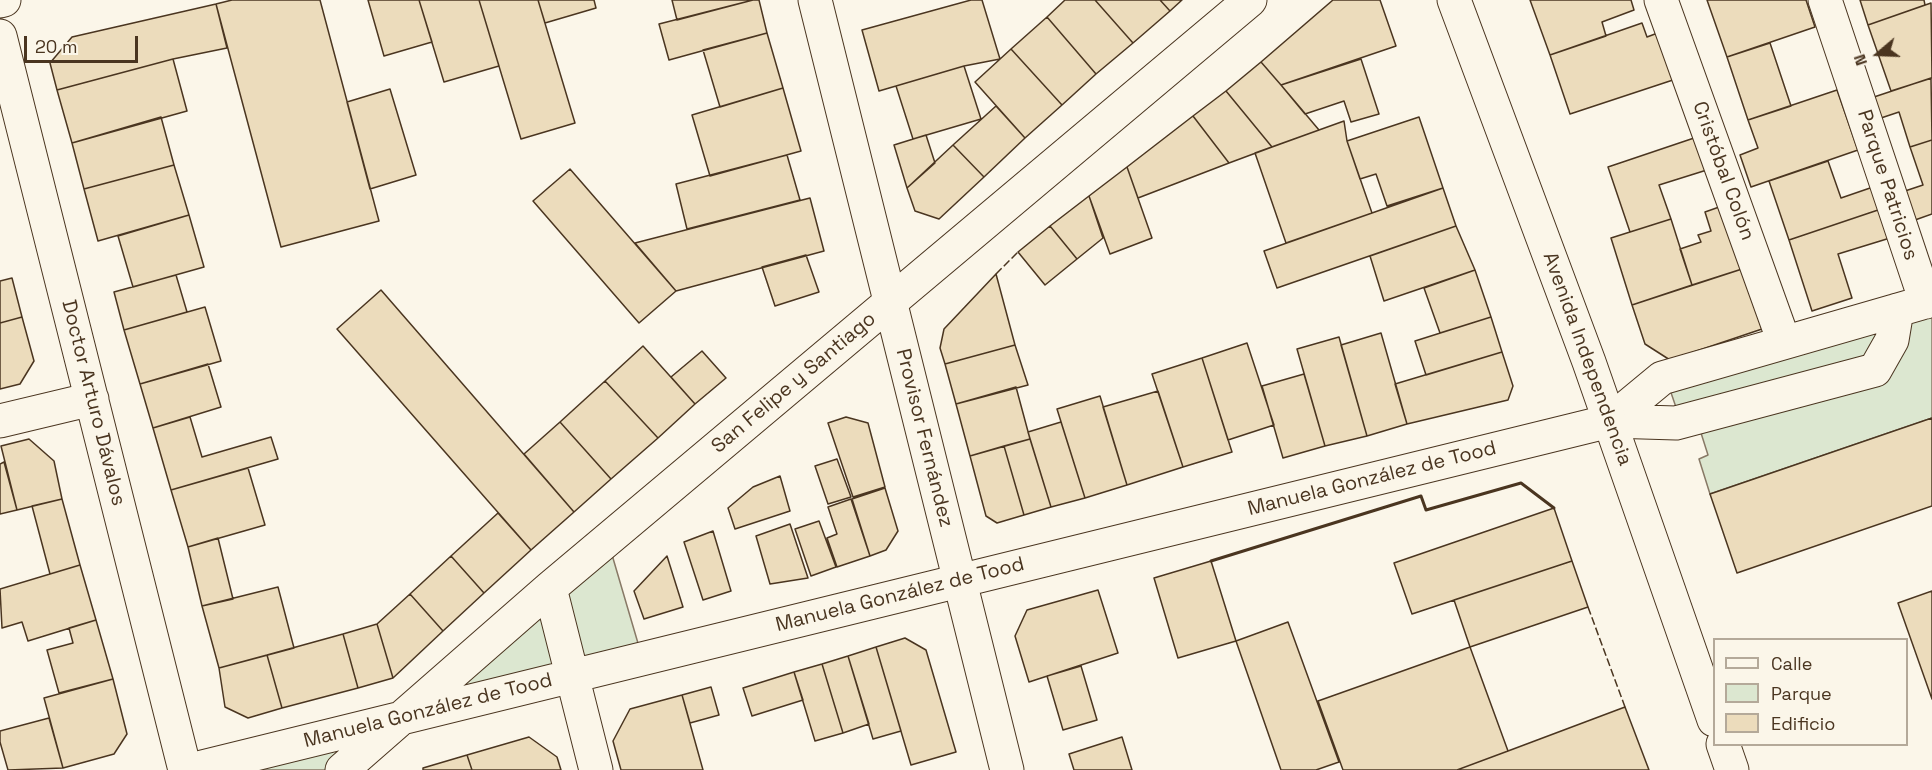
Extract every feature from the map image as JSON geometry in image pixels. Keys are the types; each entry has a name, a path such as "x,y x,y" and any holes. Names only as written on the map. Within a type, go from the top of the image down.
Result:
{"street":[{"name":"Provisor Fernández","path":"815,0 1007,770"},
{"name":"San Felipe y Santiago","path":"342,770 550,588 1250,0"},
{"name":"Avenida Independencia","path":"1454,0 1610,421 1713,717"},
{"name":"Cristóbal Colón","path":"1661,0 1784,342"},
{"name":"Parque Patricios","path":"1825,0 1918,304"},
{"name":"Doctor Arturo Dávalos","path":"0,36 185,770"},
{"name":"Manuela González de Tood","path":"1610,421 1662,378 1918,304"},
{"name":"Manuela González de Tood","path":"190,770 1610,421 1676,423 1875,370 1892,340 1918,304"},
{"path":"0,421 92,399"},
{"path":"550,588 596,770"},
{"path":"1724,746 1732,770"}],"green space":[{"path":"1932,313 1932,418 1710,494 1699,459 1708,455 1701,433 1885,380 1908,320"},
{"path":"1884,319 1865,363 1679,416 1667,381"},
{"path":"610,548 640,650 425,706"},
{"path":"382,728 333,770 208,770"}],"building":[{"path":"232,0 320,0 379,221 281,247 216,4"},
{"path":"368,0 419,0 432,42 384,56"},
{"path":"419,0 479,0 499,66 444,82"},
{"path":"479,0 538,0 575,123 521,139"},
{"path":"538,0 594,0 596,8 545,23"},
{"path":"672,0 753,0 677,20"},
{"path":"759,0 767,33 669,60 659,24"},
{"path":"971,0 982,0 1000,59 964,66 879,91 862,30"},
{"path":"1065,0 1095,0 1133,43 1096,74 1047,17"},
{"path":"1095,0 1160,0 1170,11 1133,43"},
{"path":"1160,0 1182,0 1170,11"},
{"path":"1333,0 1380,0 1396,46 1281,85 1261,62"},
{"path":"1530,0 1631,0 1634,10 1602,22 1606,36 1550,55"},
{"path":"1707,0 1806,0 1815,27 1727,57"},
{"path":"1860,0 1924,0 1925,5 1868,25"},
{"path":"1931,3 1932,78 1891,91 1868,25"},
{"path":"216,4 227,48 173,59 57,90 50,63 72,37"},
{"path":"1047,17 1096,74 1062,105 1011,49"},
{"path":"1642,23 1647,37 1663,31 1679,78 1570,114 1550,55"},
{"path":"767,33 783,88 720,107 703,50"},
{"path":"1770,43 1791,106 1748,120 1727,57"},
{"path":"1011,49 1062,105 1025,138 975,82"},
{"path":"173,59 187,111 72,143 57,90"},
{"path":"1361,59 1379,114 1351,122 1344,101 1305,114 1281,85"},
{"path":"1261,62 1319,130 1272,147 1226,91"},
{"path":"964,66 981,119 913,139 896,86"},
{"path":"1931,78 1932,140 1910,147 1899,112 1881,118 1874,97"},
{"path":"783,88 801,151 710,176 692,115"},
{"path":"390,89 416,175 370,189 347,102"},
{"path":"1837,90 1858,150 1751,187 1740,155 1758,148 1748,120"},
{"path":"1226,91 1272,147 1229,163 1193,116"},
{"path":"996,106 1025,138 984,177 953,145"},
{"path":"1193,116 1229,163 1138,198 1127,167"},
{"path":"161,117 174,165 84,189 72,143"},
{"path":"1419,117 1443,188 1387,206 1376,174 1360,179 1347,141"},
{"path":"1344,121 1347,141 1372,213 1286,243 1255,153"},
{"path":"926,135 935,163 907,188 894,145"},
{"path":"1700,136 1710,169 1659,185 1671,219 1630,232 1608,167"},
{"path":"1932,140 1932,214 1915,220 1905,191 1923,185 1910,147"},
{"path":"953,145 984,177 939,219 915,211 907,188"},
{"path":"787,155 800,200 687,229 676,184"},
{"path":"1828,161 1841,198 1873,187 1881,209 1789,240 1769,181"},
{"path":"174,165 189,215 98,241 84,189"},
{"path":"1127,167 1152,238 1110,254 1089,196"},
{"path":"570,169 676,291 639,323 533,201"},
{"path":"1443,188 1456,226 1277,288 1264,251"},
{"path":"1089,196 1103,238 1077,259 1050,226"},
{"path":"810,198 824,251 676,291 635,243"},
{"path":"1722,206 1742,269 1692,285 1680,249 1701,242 1698,235 1711,231 1705,212"},
{"path":"1881,209 1890,238 1838,254 1852,298 1812,311 1789,240"},
{"path":"189,215 204,267 133,287 118,236"},
{"path":"1671,219 1692,285 1632,305 1611,238"},
{"path":"1050,226 1077,259 1045,285 1018,252"},
{"path":"1456,226 1475,270 1384,301 1370,256"},
{"path":"806,255 819,292 775,306 762,267"},
{"path":"1742,269 1762,329 1670,360 1645,344 1632,305"},
{"path":"1475,270 1491,317 1440,333 1424,288"},
{"path":"996,274 1015,345 945,364 940,348 944,329"},
{"path":"176,275 187,312 124,330 114,292"},
{"path":"12,278 22,317 0,323 0,281"},
{"path":"381,290 574,512 531,550 337,329"},
{"path":"205,307 221,361 140,384 124,330"},
{"path":"22,317 34,361 20,384 0,389 0,323"},
{"path":"1491,317 1502,352 1426,375 1415,341"},
{"path":"1381,333 1407,424 1367,436 1341,345"},
{"path":"1339,337 1367,436 1325,446 1297,349"},
{"path":"1247,343 1274,425 1228,440 1202,358"},
{"path":"1015,345 1028,385 956,404 945,364"},
{"path":"643,346 695,404 658,438 605,381"},
{"path":"702,351 726,378 695,404 671,377"},
{"path":"1502,352 1513,386 1508,400 1407,424 1395,384"},
{"path":"1202,358 1232,452 1183,467 1152,374"},
{"path":"208,364 221,407 153,428 140,384"},
{"path":"1304,374 1325,446 1283,458 1262,386"},
{"path":"605,381 658,438 611,479 560,422"},
{"path":"1016,387 1030,439 970,456 956,404"},
{"path":"1158,391 1183,467 1127,485 1103,407"},
{"path":"1100,396 1127,485 1085,498 1057,409"},
{"path":"190,417 202,457 271,437 278,459 171,490 153,428"},
{"path":"846,417 868,423 885,487 853,497 828,423"},
{"path":"1932,418 1932,506 1737,573 1710,494"},
{"path":"560,422 611,479 574,512 524,454"},
{"path":"1061,422 1085,498 1051,507 1028,432"},
{"path":"29,439 54,461 62,499 17,510 1,446"},
{"path":"1030,439 1051,507 1024,515 1004,446"},
{"path":"1004,446 1024,515 997,523 986,516 970,456"},
{"path":"837,459 851,497 828,504 815,466"},
{"path":"4,462 17,510 0,514 0,464"},
{"path":"248,468 265,525 188,547 171,490"},
{"path":"780,476 790,511 735,529 728,508 753,487"},
{"path":"885,488 898,531 886,550 870,556 852,499"},
{"path":"62,499 80,565 50,574 32,506"},
{"path":"851,499 870,556 837,567 827,538 837,534 828,507"},
{"path":"1554,508 1572,561 1412,614 1394,563"},
{"path":"498,513 531,550 484,593 451,556"},
{"path":"819,521 836,567 811,576 795,529"},
{"path":"790,524 808,578 770,584 756,536"},
{"path":"713,531 731,591 703,600 684,542"},
{"path":"218,538 233,599 202,606 188,547"},
{"path":"451,556 484,593 443,631 410,594"},
{"path":"667,556 683,607 644,619 634,591"},
{"path":"1211,561 1236,641 1178,658 1154,578"},
{"path":"1572,561 1588,607 1470,647 1454,600"},
{"path":"80,565 96,620 28,641 22,622 2,628 0,589"},
{"path":"278,587 294,648 219,668 202,606"},
{"path":"1098,590 1118,653 1029,682 1015,636 1027,610"},
{"path":"1932,591 1932,699 1898,603"},
{"path":"410,594 443,631 393,678 377,624"},
{"path":"96,620 113,679 59,693 47,650 73,643 69,628"},
{"path":"1288,622 1339,762 1316,770 1281,770 1236,641"},
{"path":"377,624 393,678 358,688 343,634"},
{"path":"343,634 358,688 282,708 267,655"},
{"path":"905,638 926,650 956,752 911,765 876,647"},
{"path":"876,647 901,731 873,739 848,656"},
{"path":"1470,647 1508,751 1457,770 1343,770 1318,701"},
{"path":"267,655 282,708 248,718 225,707 219,668"},
{"path":"848,656 869,724 843,733 822,664"},
{"path":"822,664 843,733 815,741 794,672"},
{"path":"1081,666 1097,720 1063,730 1047,676"},
{"path":"794,672 803,700 752,716 743,688"},
{"path":"113,679 127,734 114,754 63,768 44,698"},
{"path":"711,687 719,715 690,723 682,695"},
{"path":"682,695 703,770 621,770 613,741 630,709"},
{"path":"1625,707 1649,770 1457,770 1508,751"},
{"path":"49,718 63,768 8,770 0,742 0,731"},
{"path":"529,737 557,757 561,770 472,770 467,755"},
{"path":"1122,737 1132,770 1074,770 1069,754"},
{"path":"467,755 472,770 423,770 423,768"}],"fence":[{"path":"996,274 1018,252"},
{"path":"1588,607 1625,707"}],"wall":[{"path":"1211,561 1421,496 1426,510 1521,483 1554,508"}]}
